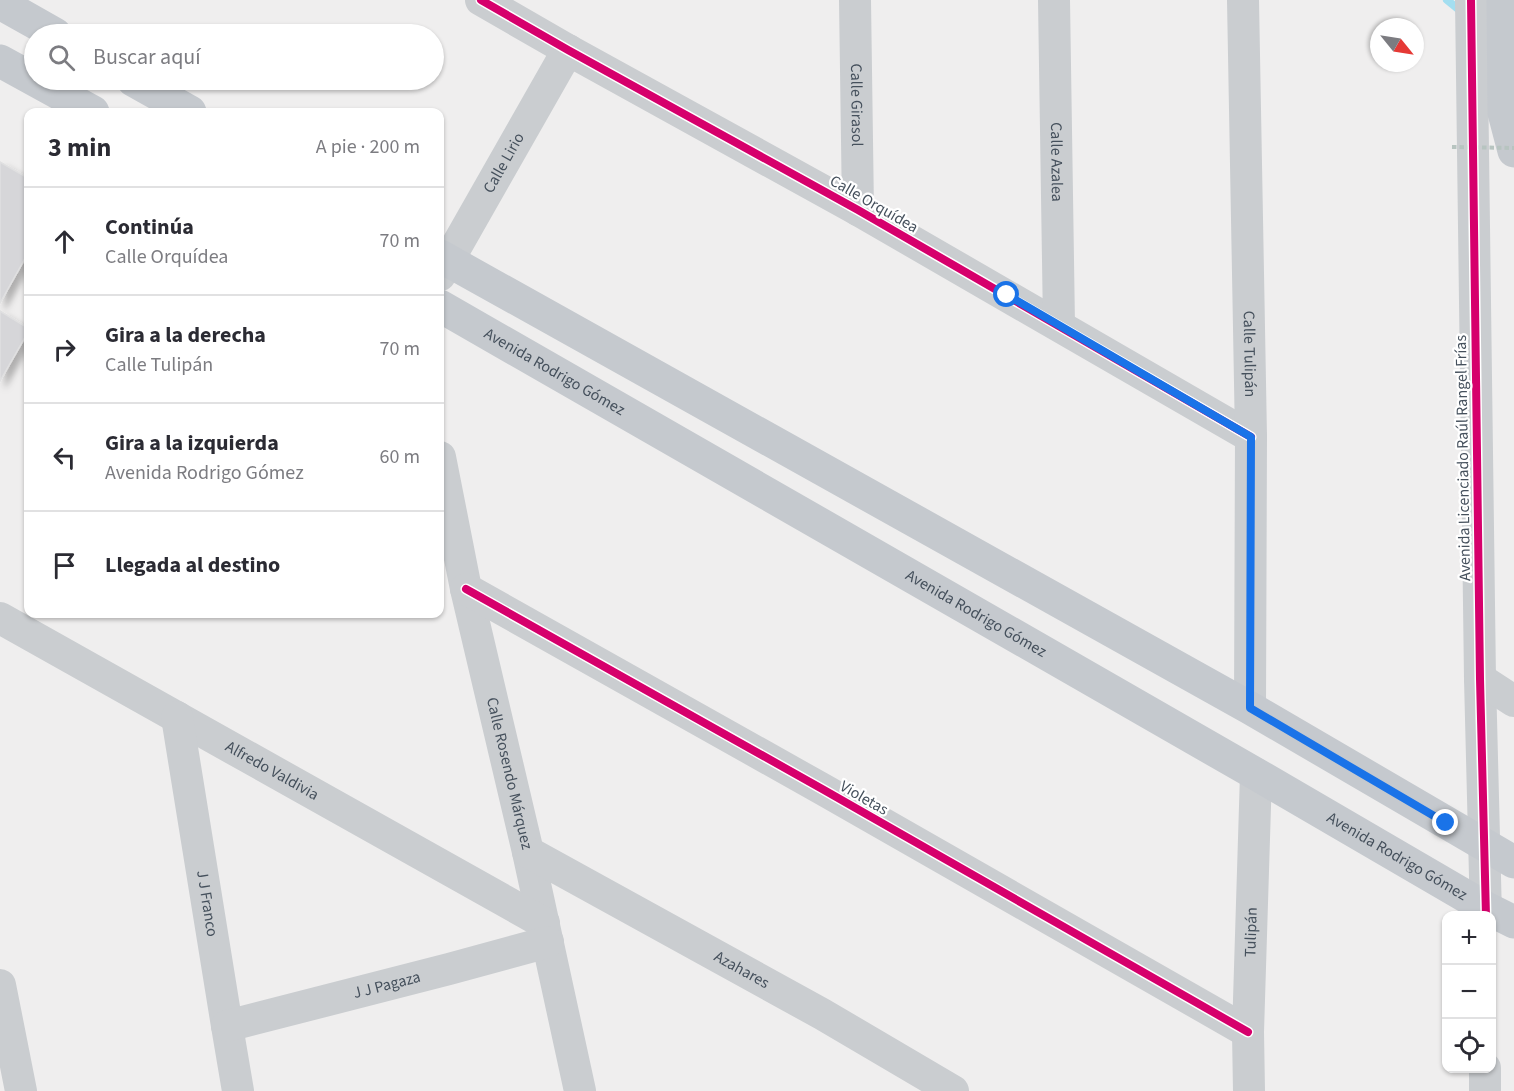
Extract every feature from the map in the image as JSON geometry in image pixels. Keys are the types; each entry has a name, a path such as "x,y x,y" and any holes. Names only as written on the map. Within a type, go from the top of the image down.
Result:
{"main road":[{"path":"1503,0 1504,113 1514,149"},
{"path":"0,3 37,24"},
{"path":"0,61 24,74"},
{"path":"53,90 86,108"},
{"path":"151,90 183,108"},
{"path":"444,265 1250,708 1514,862"},
{"name":"Avenida Rodrigo Gómez","path":"444,308 1256,774 1488,911"}],"street":[{"name":"Calle Orquídea","path":"481,0 858,210 1251,437"},
{"name":"Calle Girasol","path":"855,0 858,210"},
{"name":"Calle Azalea","path":"1054,0 1059,325"},
{"name":"Calle Tulipán","path":"1243,0 1251,437 1250,708"},
{"path":"1447,0 1471,10"},
{"name":"Avenida Licenciado Raúl Rangel Frías","path":"1471,10 1480,679 1485,846 1494,911"},
{"name":"Calle Lirio","path":"444,261 568,50"},
{"name":"Calle Rosendo Márquez","path":"444,477 466,589 528,852 580,1091"},
{"name":"Violetas","path":"466,589 1248,1032"},
{"name":"Alfredo Valdivia","path":"0,618 177,717 546,932"},
{"path":"1480,679 1514,701"},
{"name":"J J Franco","path":"177,717 238,1091"},
{"name":"Tulipán","path":"1249,1091 1248,1032 1256,774"},
{"name":"Azahares","path":"528,852 811,1009 953,1091"},
{"name":"J J Pagaza","path":"226,1026 449,969 546,932"},
{"path":"0,985 21,1091"},
{"path":"1485,1073 1485,1091"}],"path":[{"path":"1452,147 1514,149"}],"building":[{"path":"0,162 24,176 24,260 0,303"},
{"path":"0,311 24,326 24,339 0,381"}],"waterway":[{"path":"1447,0 1463,13"}],"cycle path":[{"path":"481,0 858,210 1251,437"},
{"path":"1471,0 1480,679 1486,911"},
{"path":"466,589 1248,1032"}],"route":[{"path":"1007,295 1251,437 1250,708 1446,823"}]}
